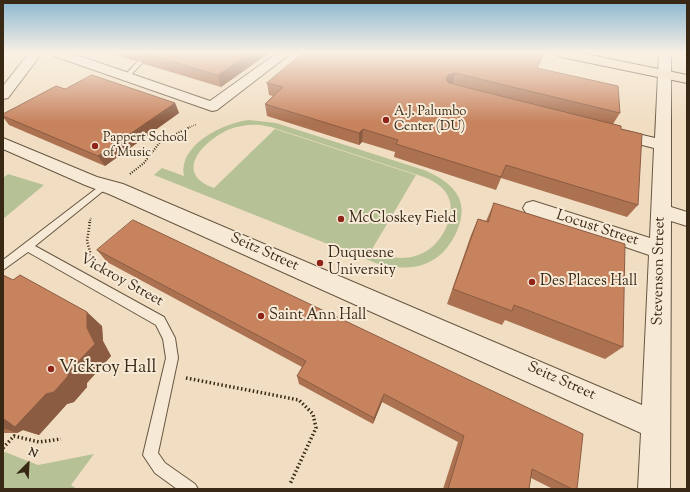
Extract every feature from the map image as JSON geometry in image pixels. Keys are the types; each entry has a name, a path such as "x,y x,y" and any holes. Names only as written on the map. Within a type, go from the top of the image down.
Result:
{"street":[{"path":"3,96 18,76"},
{"path":"126,76 212,108 255,76"},
{"name":"Stevenson Street","path":"654,489 664,76"},
{"path":"598,129 663,146"},
{"name":"Seitz Street","path":"3,143 91,181 105,185 656,425"},
{"name":"Locust Street","path":"533,208 660,250"},
{"path":"661,211 687,219"}],"lane":[{"path":"3,266 105,185"},
{"name":"Vickroy Street","path":"27,247 160,321 169,338 172,358 150,455 160,468 190,489"}],"path":[{"path":"128,176 144,163 160,142 197,124"},
{"path":"92,216 87,232 88,246 94,266"},
{"path":"180,377 300,400 313,414 316,428 290,484"},
{"path":"3,448 14,436 39,442 61,439"}],"green space":[{"name":"McCloskey Field","path":"249,120 276,123 424,170 443,180 456,193 462,210 461,220 457,231 443,252 425,264 415,267 391,267 378,264 154,175 162,168 184,176 184,165 188,155 195,145 215,131 238,122","holes":["256,125 271,127 421,176 438,184 448,196 451,210 446,228 440,238 426,252 417,256 408,258 387,256 376,253 243,200 371,251 416,175 275,129 214,188 202,182 195,174 194,166 196,157 202,149 220,134 237,127"]},
{"path":"8,174 44,185 3,219 3,178"},
{"path":"5,452 38,465 94,454 71,485 77,489 3,489 3,454"}],"building":[{"name":"Pappert School of Music","path":"90,76 95,76 175,103 98,156 3,116 3,114 56,86 65,89"},
{"path":"275,76 448,76 446,80 449,83 621,126 621,129 642,134 638,205 506,165 501,177 396,144 398,140 363,129 359,133 265,104 283,87 267,83"},
{"path":"467,76 573,76 618,86 620,113"},
{"name":"Des Places Hall","path":"494,203 625,244 623,347 514,305 512,311 453,289 478,219 488,222"},
{"name":"Saint Ann Hall","path":"133,220 583,434 577,489 572,489 532,469 529,489 448,489 464,436 384,394 374,418 297,376 306,361 97,250"},
{"name":"Vickroy Hall","path":"3,275 13,280 20,275 87,312 87,328 95,344 68,372 68,376 54,392 46,394 15,427 4,419 3,420"}],"place":[{"name":"A.J. Palumbo Center (DU)","path":"386,120"},
{"name":"Pappert School of Music","path":"95,146"},
{"name":"McCloskey Field","path":"341,219"},
{"name":"Duquesne University","path":"320,263"},
{"name":"Des Places Hall","path":"532,282"},
{"name":"Saint Ann Hall","path":"261,316"},
{"name":"Vickroy Hall","path":"51,369"}]}
